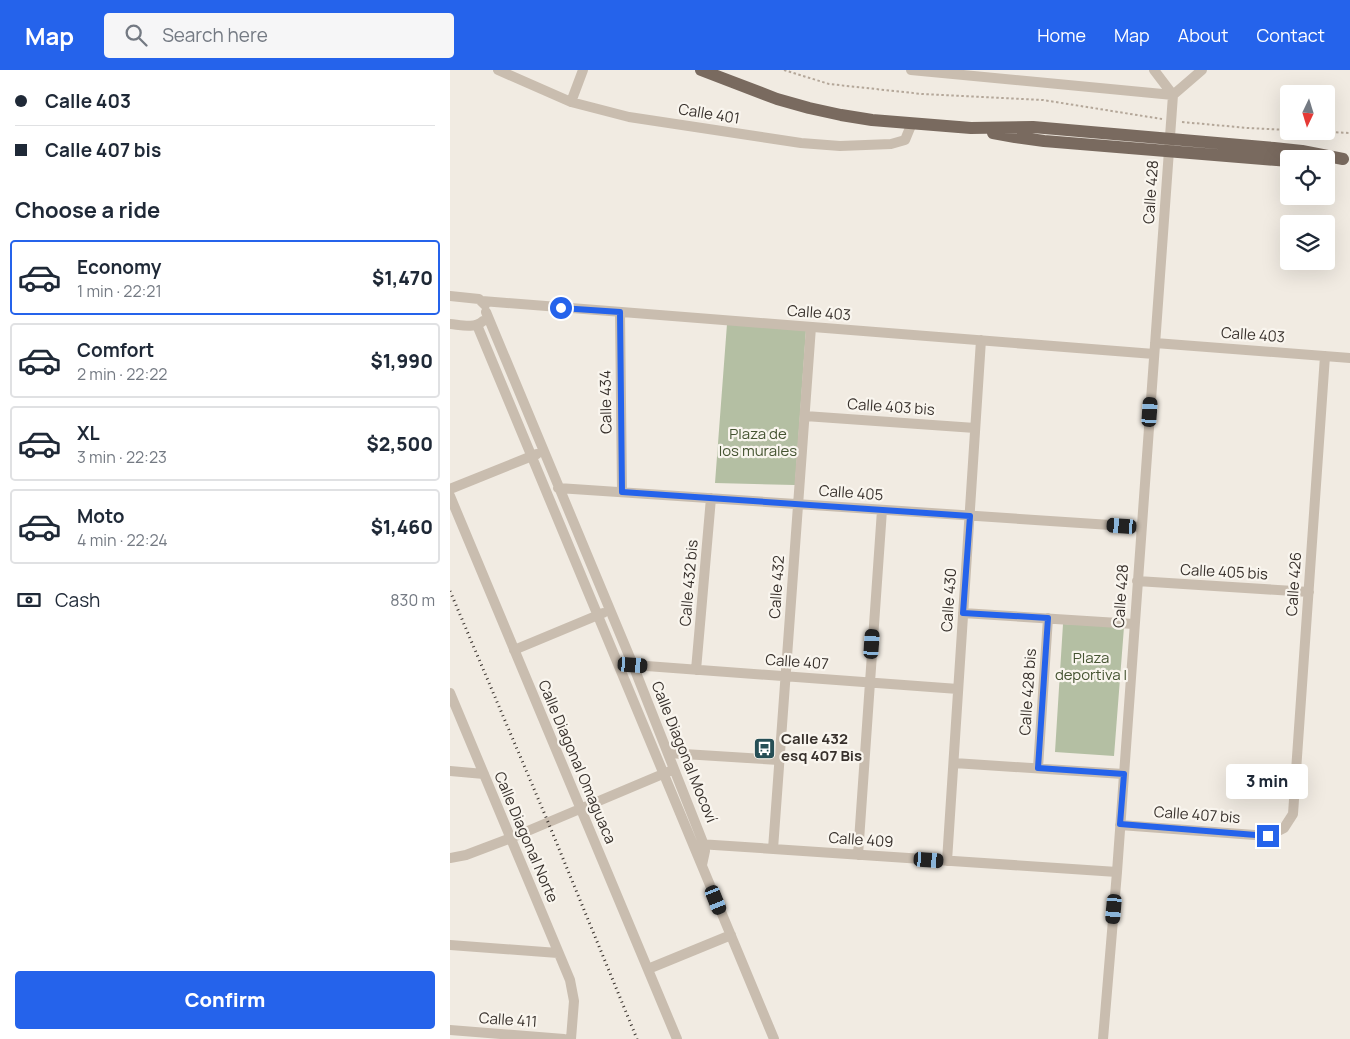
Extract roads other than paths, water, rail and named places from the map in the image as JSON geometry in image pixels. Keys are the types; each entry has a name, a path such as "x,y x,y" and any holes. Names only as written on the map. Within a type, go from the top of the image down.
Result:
{"main road":[{"path":"701,70 770,96 809,108 872,120 971,128 1033,127 1280,160"},
{"path":"1169,145 1290,150 1347,159"}],"street":[{"name":"Calle 401","path":"498,70 571,102 629,117 760,138 840,146 891,144 905,140 912,123"},
{"path":"571,102 583,70"},
{"path":"911,70 1173,95 1202,70"},
{"path":"1154,70 1173,95"},
{"name":"Calle 428","path":"1103,1039 1117,872 1173,95"},
{"name":"Calle 403","path":"450,296 474,298 482,301 1154,354"},
{"path":"450,324 477,325 481,323 486,312 485,304 482,301"},
{"name":"Calle Diagonal Mocoví","path":"486,312 633,665 704,845 702,865"},
{"name":"Calle 434","path":"620,312 622,492"},
{"name":"Calle Diagonal Mocoví","path":"477,325 774,1039"},
{"name":"Calle 432","path":"773,849 811,327"},
{"name":"Calle 430","path":"947,861 981,340"},
{"name":"Calle 403","path":"1155,343 1350,358"},
{"name":"Calle 426","path":"1293,814 1325,356"},
{"name":"Calle 403 bis","path":"805,416 976,428"},
{"path":"450,489 543,451"},
{"name":"Calle 405","path":"558,488 1141,527"},
{"name":"Calle Diagonal Omaguaca","path":"450,496 677,1039"},
{"name":"Calle 432 bis","path":"696,670 711,498"},
{"path":"858,855 882,510"},
{"name":"Calle 405 bis","path":"1137,581 1309,592"},
{"path":"514,650 610,610"},
{"path":"963,613 1134,624"},
{"name":"Calle 428 bis","path":"1038,768 1048,618"},
{"name":"Calle 407","path":"633,665 958,689"},
{"name":"Calle Diagonal Norte","path":"450,693 570,980 573,994 572,1039"},
{"path":"668,753 779,760"},
{"path":"954,763 1124,774"},
{"path":"450,858 466,855 510,838 674,769"},
{"path":"450,771 484,774"},
{"name":"Calle 407 bis","path":"1120,824 1268,836 1284,828 1293,814"},
{"name":"Calle 409","path":"693,844 1117,872"},
{"path":"648,969 731,935"},
{"path":"450,946 558,952"},
{"name":"Calle 411","path":"450,1030 564,1039"}],"railway":[{"path":"450,591 637,1039"}],"place":[{"name":"Calle 432 esq 407 Bis","path":"765,748"}],"park label":[{"name":"Plaza de los murales","path":"758,442"},
{"name":"Plaza deportiva I","path":"1091,666"}]}
